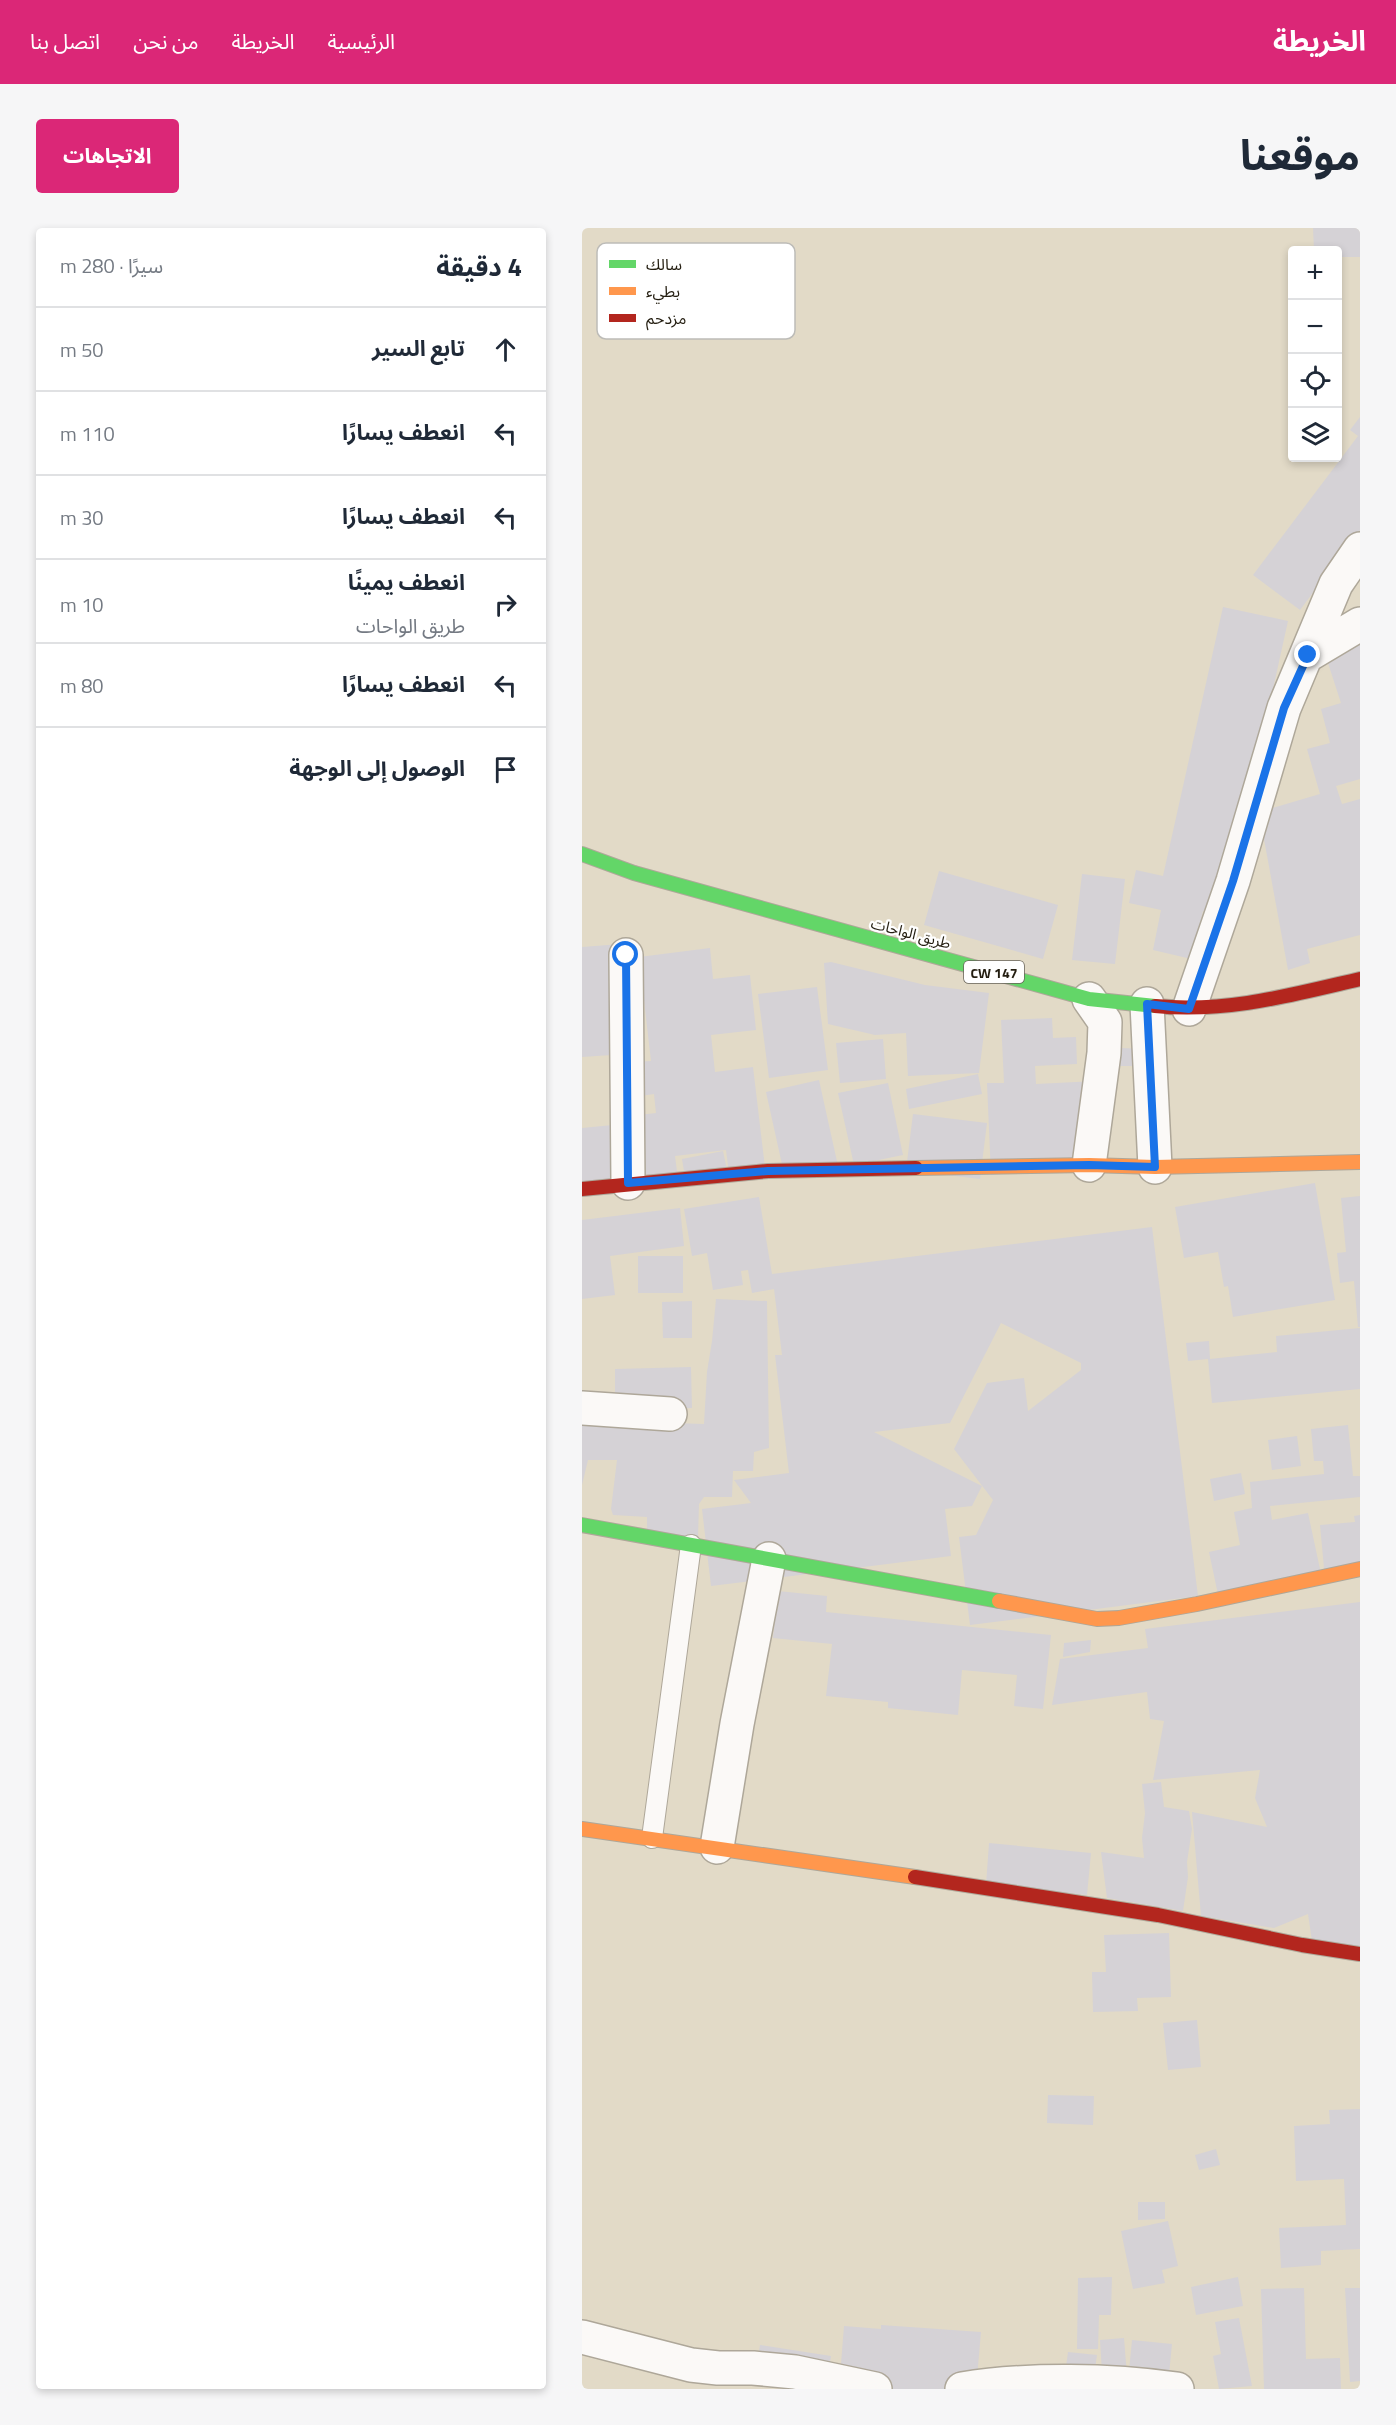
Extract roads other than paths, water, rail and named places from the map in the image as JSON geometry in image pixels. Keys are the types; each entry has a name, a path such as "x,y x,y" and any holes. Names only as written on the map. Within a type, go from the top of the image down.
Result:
{"street":[{"path":"1189,1009 1233,881 1284,708 1336,584 1360,549"},
{"path":"1308,655 1360,624"},
{"name":"طريق الواحات","path":"582,854 634,873 1089,999 1189,1009 1250,1004 1360,979"},
{"name":"طريق الواحات","path":"582,869 634,873"},
{"path":"626,955 628,1183"},
{"path":"1089,999 1105,1022 1104,1053 1089,1165"},
{"path":"1147,1004 1155,1167"},
{"path":"582,1189 768,1171 1089,1165 1155,1167 1360,1162"},
{"path":"582,1408 670,1414"},
{"path":"582,1525 1097,1619 1119,1618 1197,1604 1360,1569"},
{"path":"717,1847 737,1724 770,1559"},
{"path":"582,1829 717,1847 1130,1910 1360,1954"},
{"path":"582,2337 691,2365 795,2372 875,2389"},
{"path":"963,2389 988,2385 1049,2383 1138,2384 1177,2389"}],"lane":[{"path":"652,1838 692,1545"}]}
